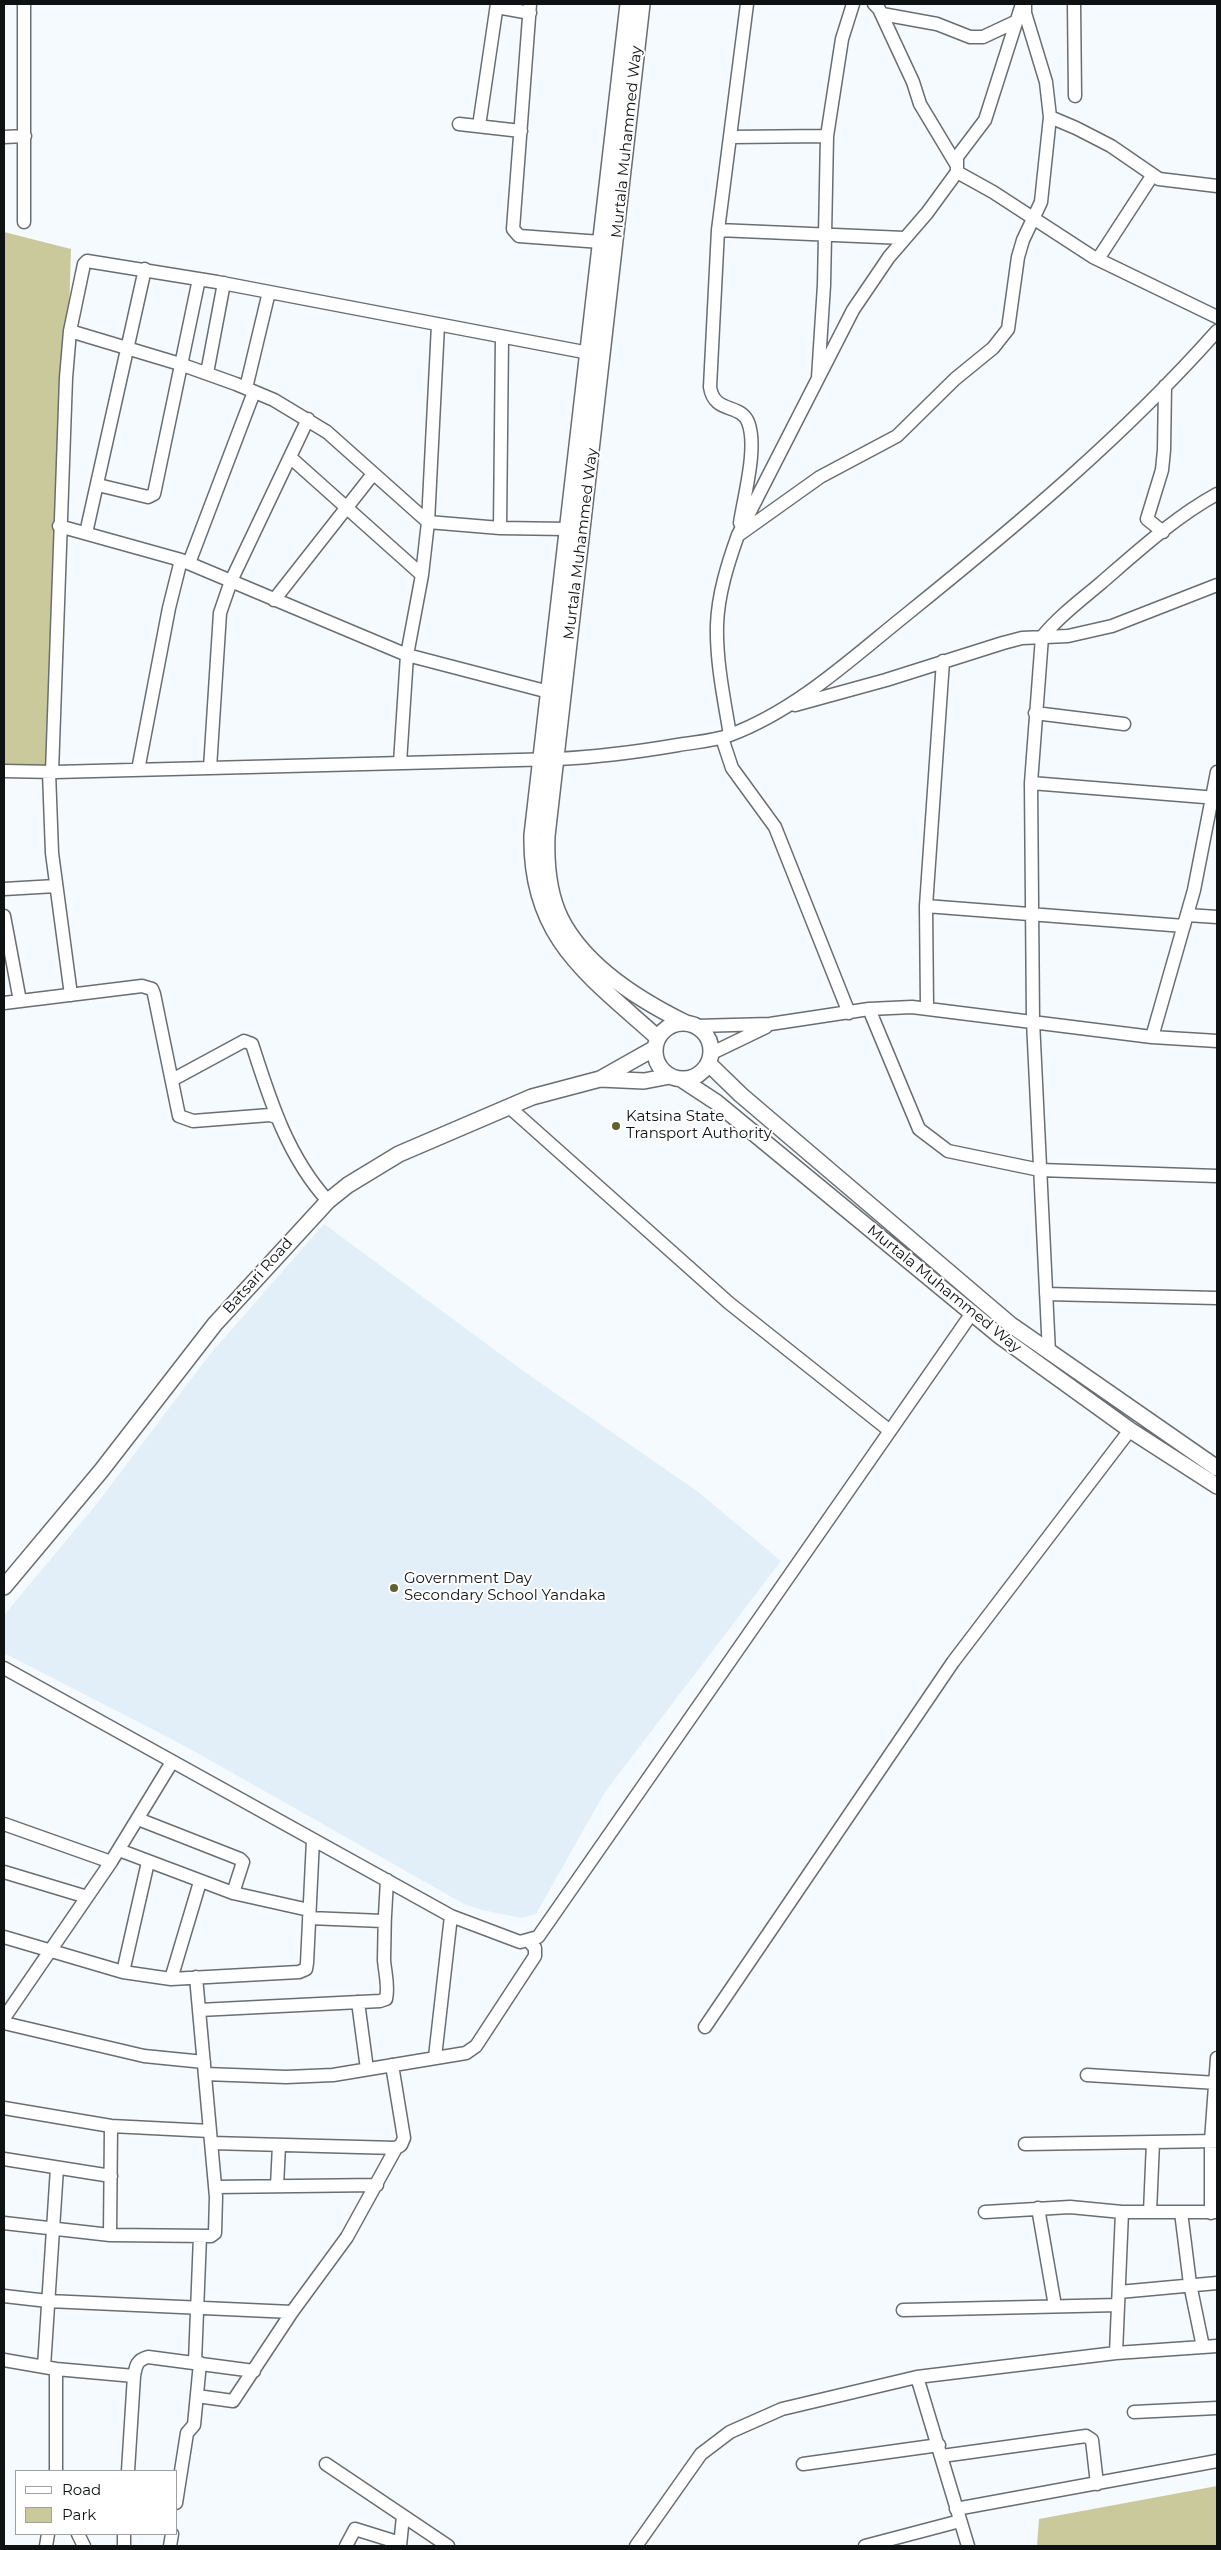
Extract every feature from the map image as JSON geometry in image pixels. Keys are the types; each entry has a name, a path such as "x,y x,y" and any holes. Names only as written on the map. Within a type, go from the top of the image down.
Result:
{"main road":[{"name":"Murtala Muhammed Way","path":"642,4 630,48 549,759 546,860 548,877 560,918 573,938 592,959 630,992 691,1024"},
{"path":"628,8 630,48 601,242 549,692 549,759 532,857 534,878 549,923 561,943 578,964 656,1043 656,1060 661,1069 676,1078"},
{"path":"691,1024 708,1038 710,1059 702,1072 692,1078 600,1079 656,1043 670,1027 691,1024"},
{"name":"Murtala Muhammed Way","path":"710,1059 741,1095 1011,1325 1217,1468"},
{"name":"Murtala Muhammed Way","path":"676,1078 716,1102 972,1313 1130,1430 1217,1486"},
{"name":"Batsari Road","path":"4,1588 101,1471 215,1324 328,1201 390,1159 508,1106 532,1097 600,1079"}],"street":[{"path":"24,4 24,222"},
{"path":"738,535 751,447 748,421 742,414 716,402 712,396 718,230 747,4"},
{"path":"818,382 824,285 827,136 842,39 854,4"},
{"path":"849,1013 775,827 732,768 726,737 717,624 728,564 738,535 818,382 853,310 871,280 957,168 957,157 985,120 1015,22 1024,4"},
{"path":"738,535 820,477 897,436 955,379 993,348 1008,330 1018,257 1023,240 1035,219 1043,188 1050,117 1046,82 1024,4"},
{"path":"1074,4 1075,96"},
{"path":"479,126 497,5 530,8 513,229 515,234 601,242"},
{"path":"878,9 937,24 970,37 983,37 1015,22"},
{"path":"878,9 913,82 920,104 957,168 1098,259 1217,317"},
{"path":"1050,117 1112,146 1139,164 1152,176 1168,182 1217,186"},
{"path":"458,124 520,131"},
{"path":"4,136 25,136"},
{"path":"730,137 827,136"},
{"path":"1098,259 1152,176"},
{"path":"718,230 904,238"},
{"path":"71,995 52,853 51,772 59,526 70,332 84,264 87,261 145,269 589,353"},
{"path":"86,533 145,269"},
{"path":"98,485 152,497 199,279"},
{"path":"206,374 224,283"},
{"path":"138,770 169,608 250,390 269,292"},
{"path":"400,763 407,655 422,575 428,522 438,325"},
{"path":"4,771 138,770 607,757 726,737 763,721 787,706 862,651 990,547 1056,490 1165,386 1217,331"},
{"path":"70,332 180,364 250,390 308,420 327,432 428,522 500,528 567,529"},
{"path":"500,528 502,337"},
{"path":"1163,532 1147,519 1164,456 1165,386"},
{"path":"210,768 219,621 232,581 308,420"},
{"path":"291,458 422,575"},
{"path":"274,600 373,474"},
{"path":"1049,1352 1034,1021 1031,783 1042,637 1072,607 1191,509 1217,494"},
{"path":"59,526 185,561 407,655 549,692"},
{"path":"787,706 886,680 1003,643 1042,637 1068,636 1112,626 1217,585"},
{"path":"927,1008 926,906 943,661"},
{"path":"1035,713 1124,724"},
{"path":"1152,1036 1205,842 1217,772"},
{"path":"1031,783 1214,798"},
{"path":"4,889 56,886"},
{"path":"926,906 1185,920 1217,916"},
{"path":"4,916 20,1001"},
{"path":"4,1003 142,986 152,989 179,1116 193,1121 276,1117"},
{"path":"691,1024 770,1024 870,1009 927,1008 1152,1036 1217,1041"},
{"path":"870,1009 919,1129 948,1150 1040,1170 1217,1176"},
{"path":"710,1059 770,1024"},
{"path":"172,1080 244,1041 252,1044 276,1117 310,1181 328,1201"},
{"path":"508,1106 729,1303 890,1431"},
{"path":"1046,1294 1217,1298"},
{"path":"4,1668 451,1916 520,1942 529,1941 538,1937 972,1313"},
{"path":"705,2027 953,1662 1130,1430"},
{"path":"4,2018 112,1862 172,1762"},
{"path":"138,1819 240,1859 243,1862 233,1893"},
{"path":"4,1824 112,1862"},
{"path":"4,1937 123,1972 171,1979 299,1972 306,1969 313,1840"},
{"path":"119,1850 200,1882 309,1914 383,1921"},
{"path":"123,1972 148,1862"},
{"path":"4,1872 87,1897"},
{"path":"199,2010 380,2001 386,1999 388,1992 384,1968 383,1921 387,1880"},
{"path":"171,1979 200,1882"},
{"path":"435,2057 451,1916"},
{"path":"4,2023 204,2068 286,2077 333,2075 473,2050 535,1956 535,1948 529,1941"},
{"path":"4,2223 110,2235 211,2236 215,2232 216,2187 196,1977"},
{"path":"358,2002 367,2069"},
{"path":"984,2212 1038,2208 1097,2208 1122,2212 1214,2212 1217,2058"},
{"path":"197,2396 233,2401 292,2312 346,2236 396,2148 401,2145 404,2138 392,2065"},
{"path":"1087,2075 1216,2082"},
{"path":"4,2108 111,2126 279,2145 396,2148"},
{"path":"110,2235 111,2126"},
{"path":"1025,2144 1214,2141"},
{"path":"1150,2212 1152,2142"},
{"path":"277,2186 279,2145"},
{"path":"4,2159 111,2176"},
{"path":"56,2470 48,2301 58,2168"},
{"path":"216,2187 376,2186"},
{"path":"1038,2208 1056,2306"},
{"path":"1116,2353 1122,2212"},
{"path":"1181,2212 1190,2284 1203,2347"},
{"path":"178,2490 187,2433 194,2425 197,2396 197,2306 200,2236"},
{"path":"903,2310 1056,2306 1118,2298 1190,2284 1217,2283"},
{"path":"4,2296 48,2301 197,2306 292,2312"},
{"path":"636,2546 701,2454 730,2432 782,2409 917,2377 1116,2353 1217,2346"},
{"path":"128,2470 136,2363 148,2357 198,2362 254,2372"},
{"path":"4,2360 50,2368 134,2376"},
{"path":"917,2377 941,2451 968,2546"},
{"path":"1134,2412 1217,2408"},
{"path":"803,2464 1086,2436 1092,2440 1096,2484"},
{"path":"865,2546 958,2515 1096,2484 1217,2461"},
{"path":"326,2464 448,2546"},
{"path":"346,2546 354,2529 400,2544 403,2516"}],"shaded area":[{"name":"Government Day Secondary School Yandaka","path":"324,1224 526,1373 697,1491 781,1561 605,1792 536,1914 521,1918 482,1910 464,1904 185,1746 4,1653 4,1615 95,1506 211,1353"}],"green space":[{"path":"4,232 71,249 55,772 4,768"},
{"path":"1217,2486 1217,2546 1037,2546 1039,2519"}],"place":[{"name":"Katsina State Transport Authority","path":"616,1126"},
{"name":"Government Day Secondary School Yandaka","path":"394,1588"}]}
